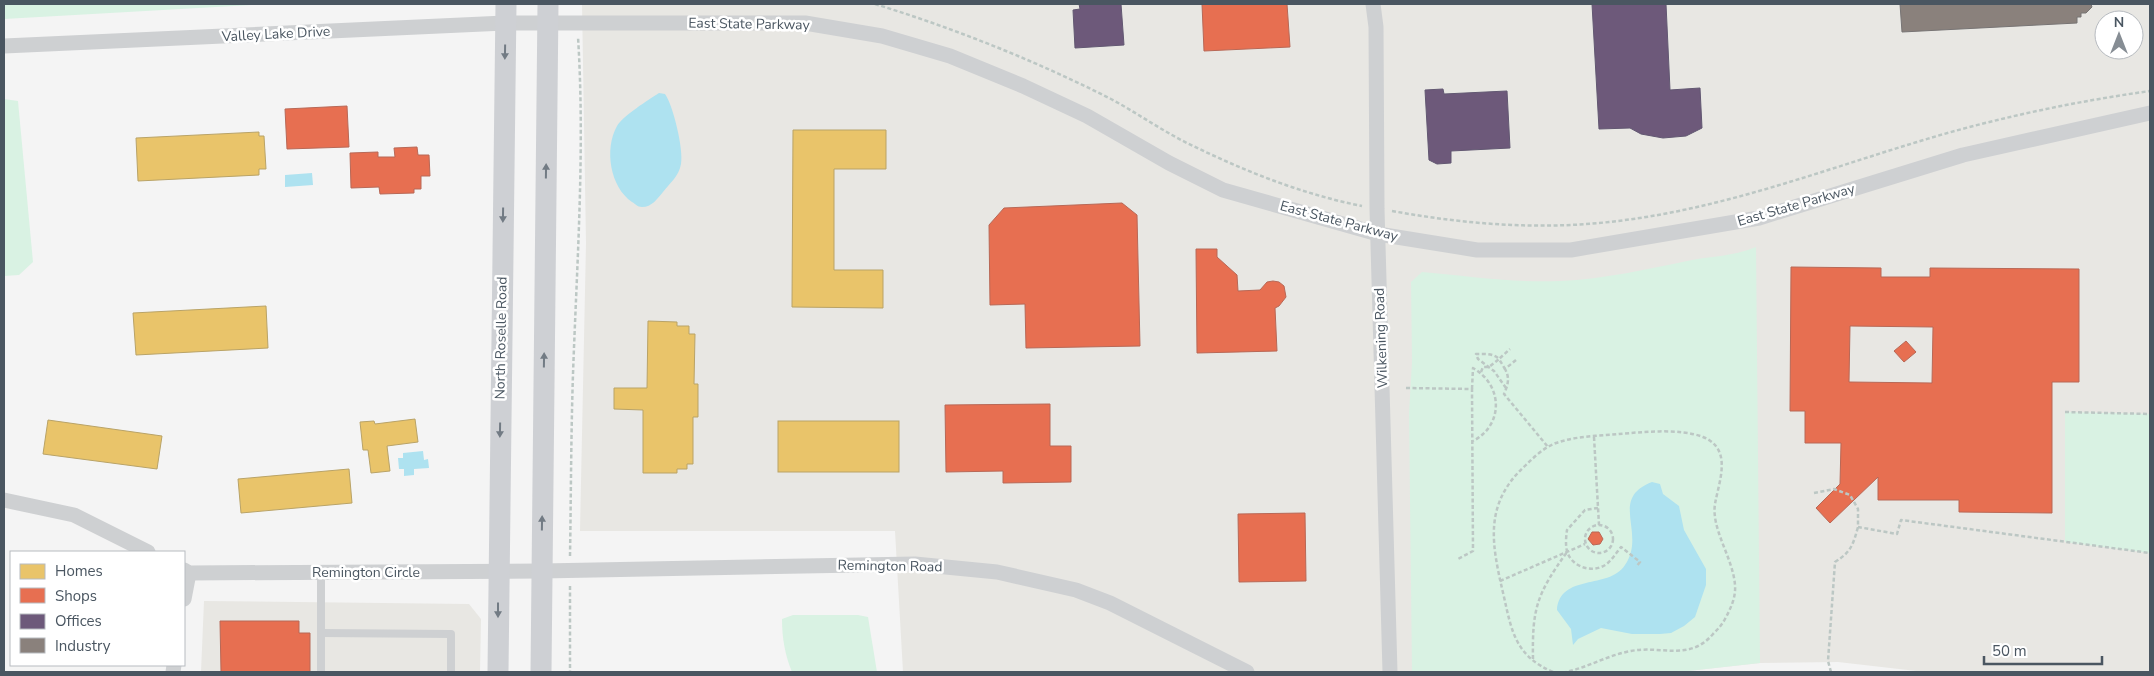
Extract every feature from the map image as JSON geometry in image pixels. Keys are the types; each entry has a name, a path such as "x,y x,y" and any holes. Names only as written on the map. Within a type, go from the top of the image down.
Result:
{"main road":[{"path":"541,672 548,13"},
{"name":"North Roselle Road","path":"498,672 506,14"}],"street":[{"name":"Wilkening Road","path":"1372,4 1376,27 1377,208 1390,672"},
{"name":"Valley Lake Drive","path":"4,46 506,14 548,13"},
{"name":"East State Parkway","path":"548,13 577,23 805,23 882,36 950,56 1023,86 1087,116 1169,163 1223,190 1378,234 1476,250 1571,250 1759,218 1963,155 2150,113"},
{"path":"4,500 74,515 146,551"},
{"name":"Remington Road","path":"542,571 915,564 997,572 1076,590 1110,603 1248,672"},
{"name":"Remington Circle","path":"185,591 187,572 542,571"}],"lane":[{"path":"321,572 321,672"},
{"path":"321,633 451,634 450,672"}],"path":[{"path":"876,4 934,22 1064,76 1113,100 1186,143 1275,181 1341,201 1442,220 1548,226 1652,216 1737,197 1939,135 2028,114 2150,91"},
{"path":"570,541 573,374 580,230 581,78 577,23"},
{"path":"1481,372 1483,367 1489,366 1510,349"},
{"path":"1506,388 1494,371 1478,359 1476,354 1486,354 1499,359 1509,376 1506,388 1504,394 1548,447"},
{"path":"1505,369 1516,360"},
{"path":"1458,559 1473,551 1472,389 1473,368 1481,372 1493,389 1496,400 1493,423 1483,436 1473,442"},
{"path":"1406,388 1472,389"},
{"path":"2065,412 2150,414"},
{"path":"1554,672 1542,667 1520,649 1515,639 1495,559 1494,541 1498,502 1506,487 1518,472 1548,447 1576,438 1654,431 1703,437 1718,448 1722,461 1722,474 1714,509 1716,523 1734,576 1735,594 1723,624 1707,642 1697,648 1683,651 1632,650 1582,669 1566,672"},
{"path":"1594,436 1599,525"},
{"path":"1814,493 1834,489 1850,495 1858,509 1858,527 1853,545 1846,555 1835,562 1828,661 1831,672"},
{"path":"1533,659 1532,625 1538,602 1548,579 1567,552 1567,530 1585,510 1598,508"},
{"path":"1858,527 1897,534 1901,520 2150,554"},
{"path":"1599,525 1608,528 1611,532 1612,545 1609,549 1600,553 1591,551 1585,544 1584,540 1590,527 1599,525"},
{"path":"1500,580 1585,544"},
{"path":"1567,552 1579,566 1601,568 1611,561 1620,547 1640,562 1636,567"},
{"path":"570,621 570,672"}],"shaded area":[{"path":"582,4 2150,4 2150,672 1925,672 1838,662 1760,663 1679,672 903,672 895,531 580,531 586,243"},
{"path":"204,601 469,604 481,619 480,672 201,672"}],"green space":[{"path":"4,4 271,4 4,19"},
{"path":"4,99 18,101 33,262 19,275 4,276"},
{"path":"1756,247 1760,663 1679,672 1412,672 1409,413 1412,362 1411,282 1422,272 1526,281 1577,280 1732,254"},
{"path":"2065,412 2150,414 2150,553 2065,542"},
{"path":"793,615 858,615 868,617 877,672 792,672 784,646 782,619"}],"water":[{"path":"659,93 665,94 674,117 681,149 681,164 676,176 656,200 649,206 640,207 625,195 614,177 611,167 611,145 613,135 620,122 636,108"},
{"path":"312,173 313,185 285,187 285,175"},
{"path":"423,451 424,460 428,459 429,468 414,469 414,475 404,476 404,469 399,469 398,458 403,458 403,453"},
{"path":"1652,482 1660,484 1663,494 1679,506 1684,530 1706,569 1706,585 1695,617 1671,633 1632,634 1601,628 1578,639 1573,645 1571,629 1557,610 1560,598 1576,586 1618,573 1625,565 1631,553 1630,507 1632,498 1639,489"}],"building: Homes":[{"path":"793,130 886,130 886,169 834,169 834,270 883,270 883,308 792,307"},
{"path":"259,132 259,136 264,136 266,169 259,169 259,175 138,181 136,138"},
{"path":"266,306 268,348 136,355 133,313"},
{"path":"648,321 677,322 677,326 689,326 689,334 695,334 694,384 698,384 698,417 693,417 693,464 687,464 687,469 677,469 677,473 643,473 643,410 614,409 614,388 647,388"},
{"path":"415,419 418,442 387,446 390,471 371,473 368,450 363,450 360,422 374,421 375,424"},
{"path":"48,420 162,436 157,469 43,454"},
{"path":"778,421 899,421 899,472 778,472"},
{"path":"349,469 352,503 241,513 238,479"}],"building: Shops":[{"path":"1202,4 1287,4 1290,47 1204,51"},
{"path":"347,106 349,147 287,149 285,109"},
{"path":"417,147 418,155 429,155 430,176 421,176 421,189 414,189 414,193 380,194 379,187 351,188 350,153 378,152 378,157 395,157 394,148"},
{"path":"1122,203 1137,215 1140,346 1026,348 1025,304 990,305 989,225 1004,208"},
{"path":"1196,249 1217,249 1217,257 1237,275 1238,291 1260,290 1267,282 1273,281 1279,282 1284,286 1286,297 1275,308 1277,351 1197,353"},
{"path":"1791,267 1881,268 1881,277 1930,277 1930,268 2079,269 2079,382 2052,382 2052,513 1959,512 1959,500 1878,500 1878,477 1830,523 1816,508 1840,484 1841,443 1805,443 1805,411 1790,411","holes":["1850,326 1933,327 1932,383 1849,382"]},
{"path":"1906,341 1916,352 1904,362 1894,351"},
{"path":"1050,404 1050,446 1071,446 1071,482 1003,483 1003,471 946,472 945,405"},
{"path":"1305,513 1306,581 1239,582 1238,514"},
{"path":"1592,532 1599,532 1603,539 1600,544 1593,545 1588,539"},
{"path":"220,621 299,621 299,633 310,633 310,672 221,672"}],"building: Offices":[{"path":"1079,4 1121,4 1124,45 1075,48 1073,10 1080,9"},
{"path":"1592,4 1666,4 1670,90 1700,88 1702,128 1686,136 1663,138 1641,134 1630,128 1599,129"},
{"path":"1443,89 1444,94 1507,91 1510,148 1451,151 1451,163 1437,164 1429,160 1425,90"}],"building: Industry":[{"path":"1900,4 2091,4 2092,7 2086,13 2081,13 2081,17 2077,17 2077,23 1902,32"}]}
